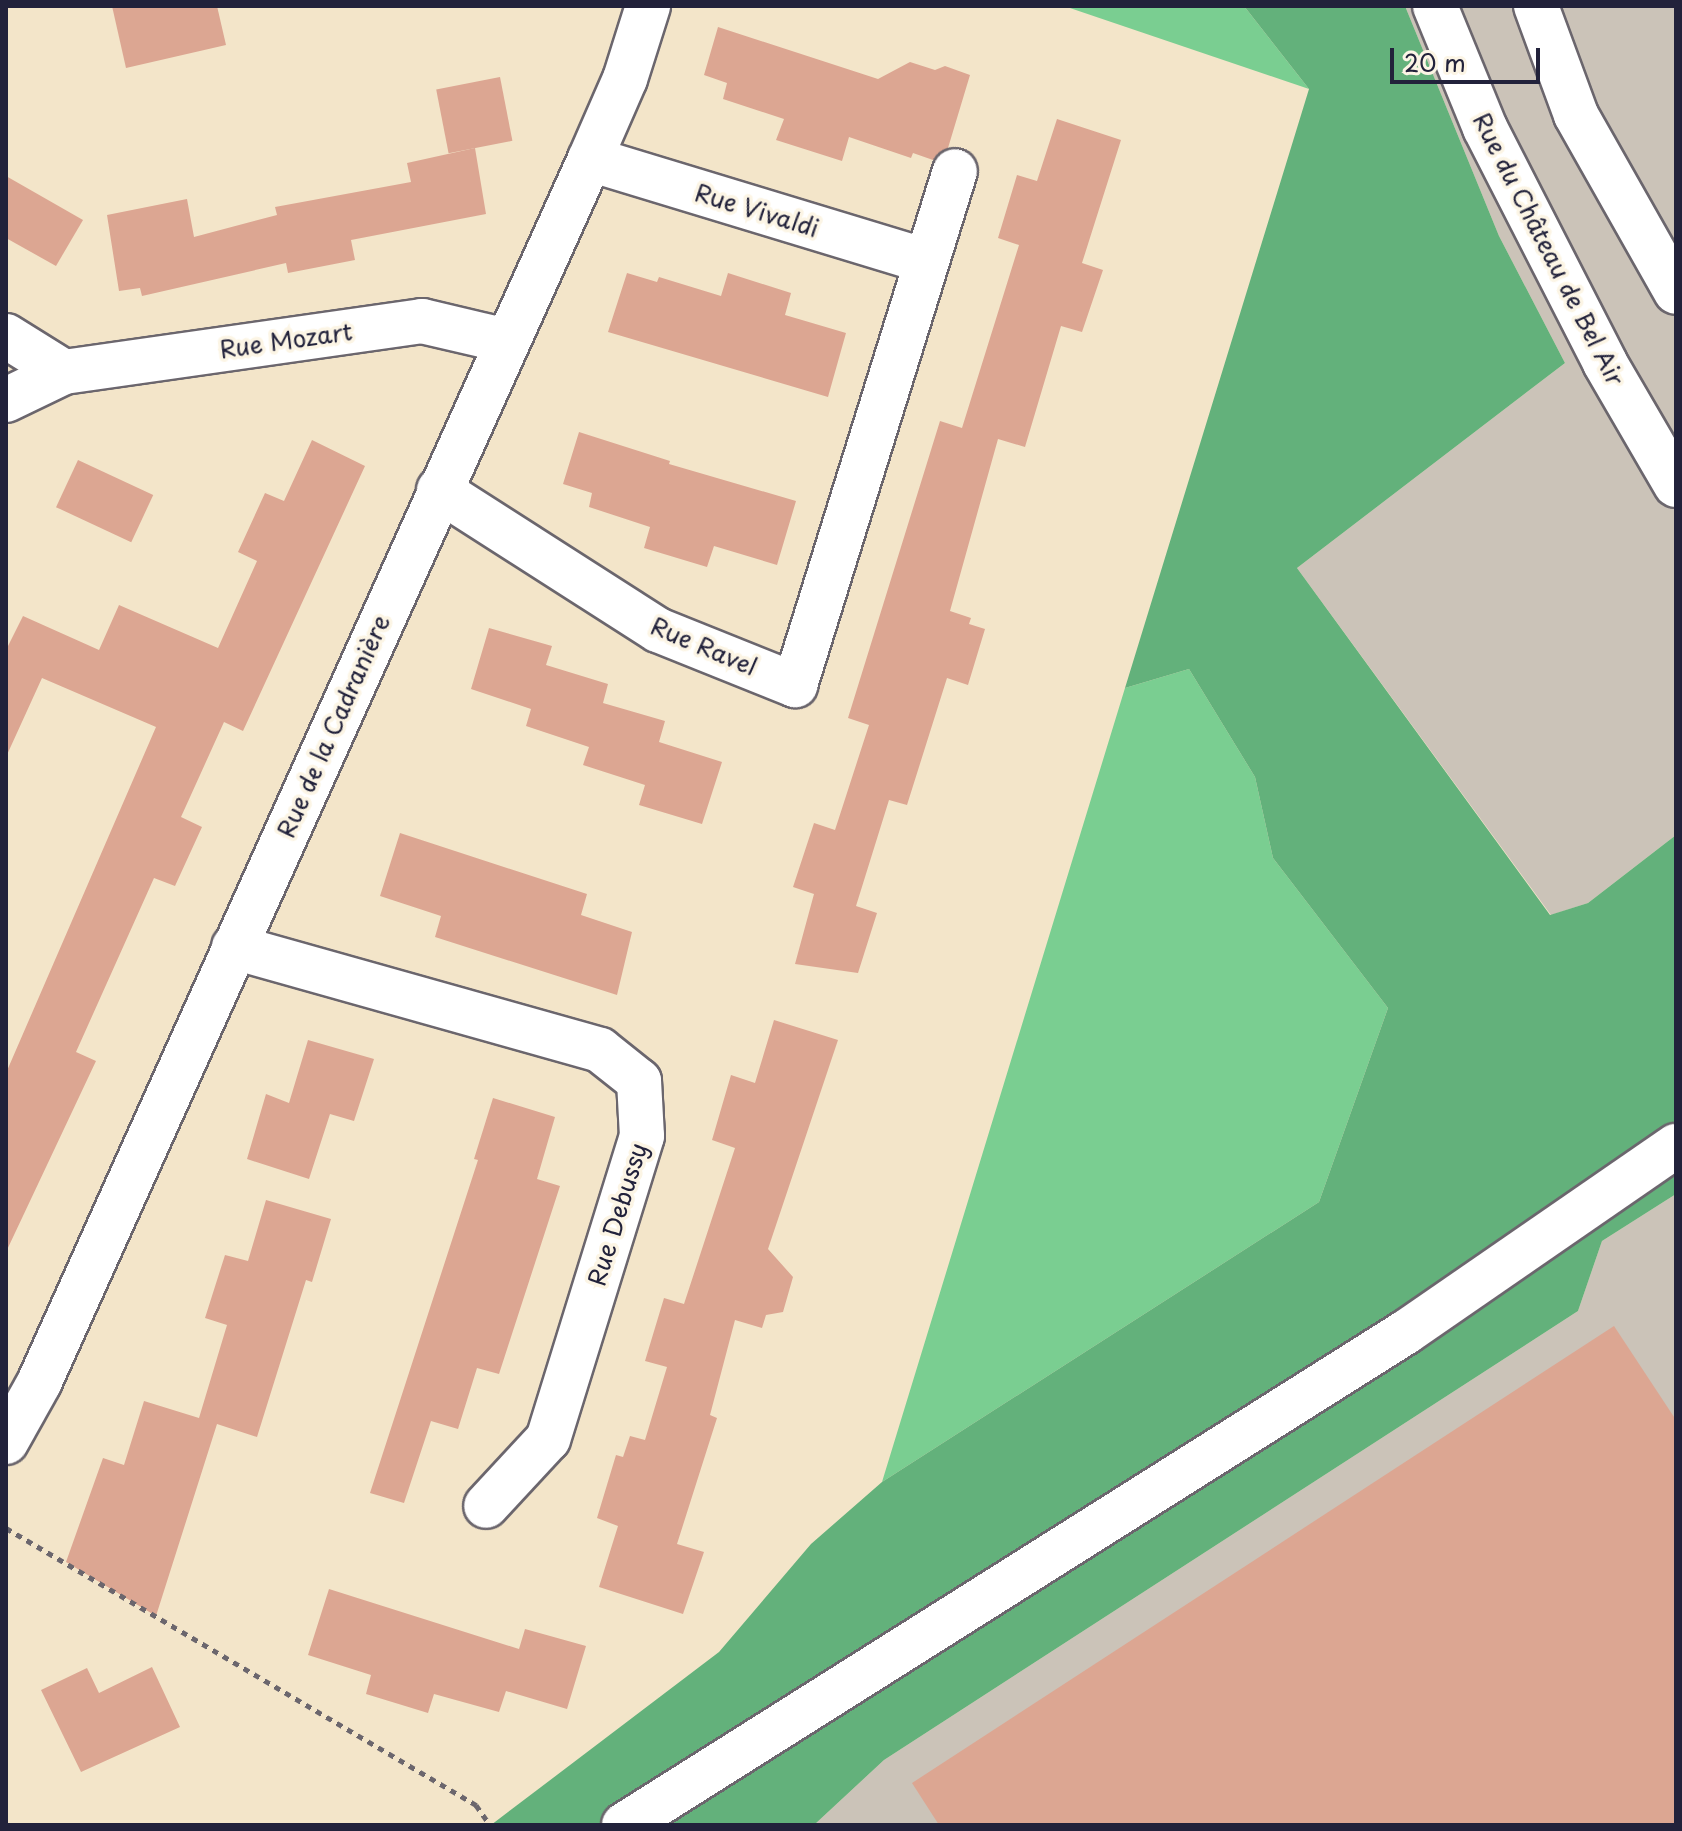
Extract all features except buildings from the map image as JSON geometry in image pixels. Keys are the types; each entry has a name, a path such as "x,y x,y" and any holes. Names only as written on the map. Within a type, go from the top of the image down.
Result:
{"street":[{"name":"Rue de la Cadranière","path":"6,1442 39,1383 590,159 625,79 648,6"},
{"name":"Rue du Château de Bel Air","path":"1435,6 1485,128 1605,363 1676,485"},
{"path":"1536,6 1576,115 1676,292"},
{"name":"Rue Vivaldi","path":"590,159 925,261"},
{"path":"925,261 955,171"},
{"name":"Rue Ravel","path":"439,490 658,630 795,685 925,261"},
{"name":"Rue Mozart","path":"6,400 64,372 422,321 507,341"},
{"path":"6,336 64,372"},
{"name":"Rue Debussy","path":"234,947 600,1050 639,1081 642,1136 548,1439 486,1506"},
{"path":"624,1825 1406,1332 1676,1146"}],"path":[{"path":"6,1528 476,1805 490,1825"}],"shaded area":[{"path":"1405,6 1676,6 1676,835 1588,903 1551,915 1297,568 1565,363 1499,236"},
{"path":"1676,1194 1676,1825 814,1825 884,1760 1578,1311 1602,1241"}],"green space":[{"path":"1064,6 1244,6 1309,89"},
{"path":"1244,6 1405,6 1499,236 1565,363 1297,568 1550,915 1588,903 1676,835 1676,1194 1602,1241 1578,1311 884,1760 814,1825 491,1825 719,1652 811,1544 882,1482 1319,1202 1388,1008 1273,858 1255,777 1189,669 1125,688 1309,89"},
{"path":"1189,669 1255,777 1273,858 1388,1008 1319,1202 882,1482 1125,688"}]}
